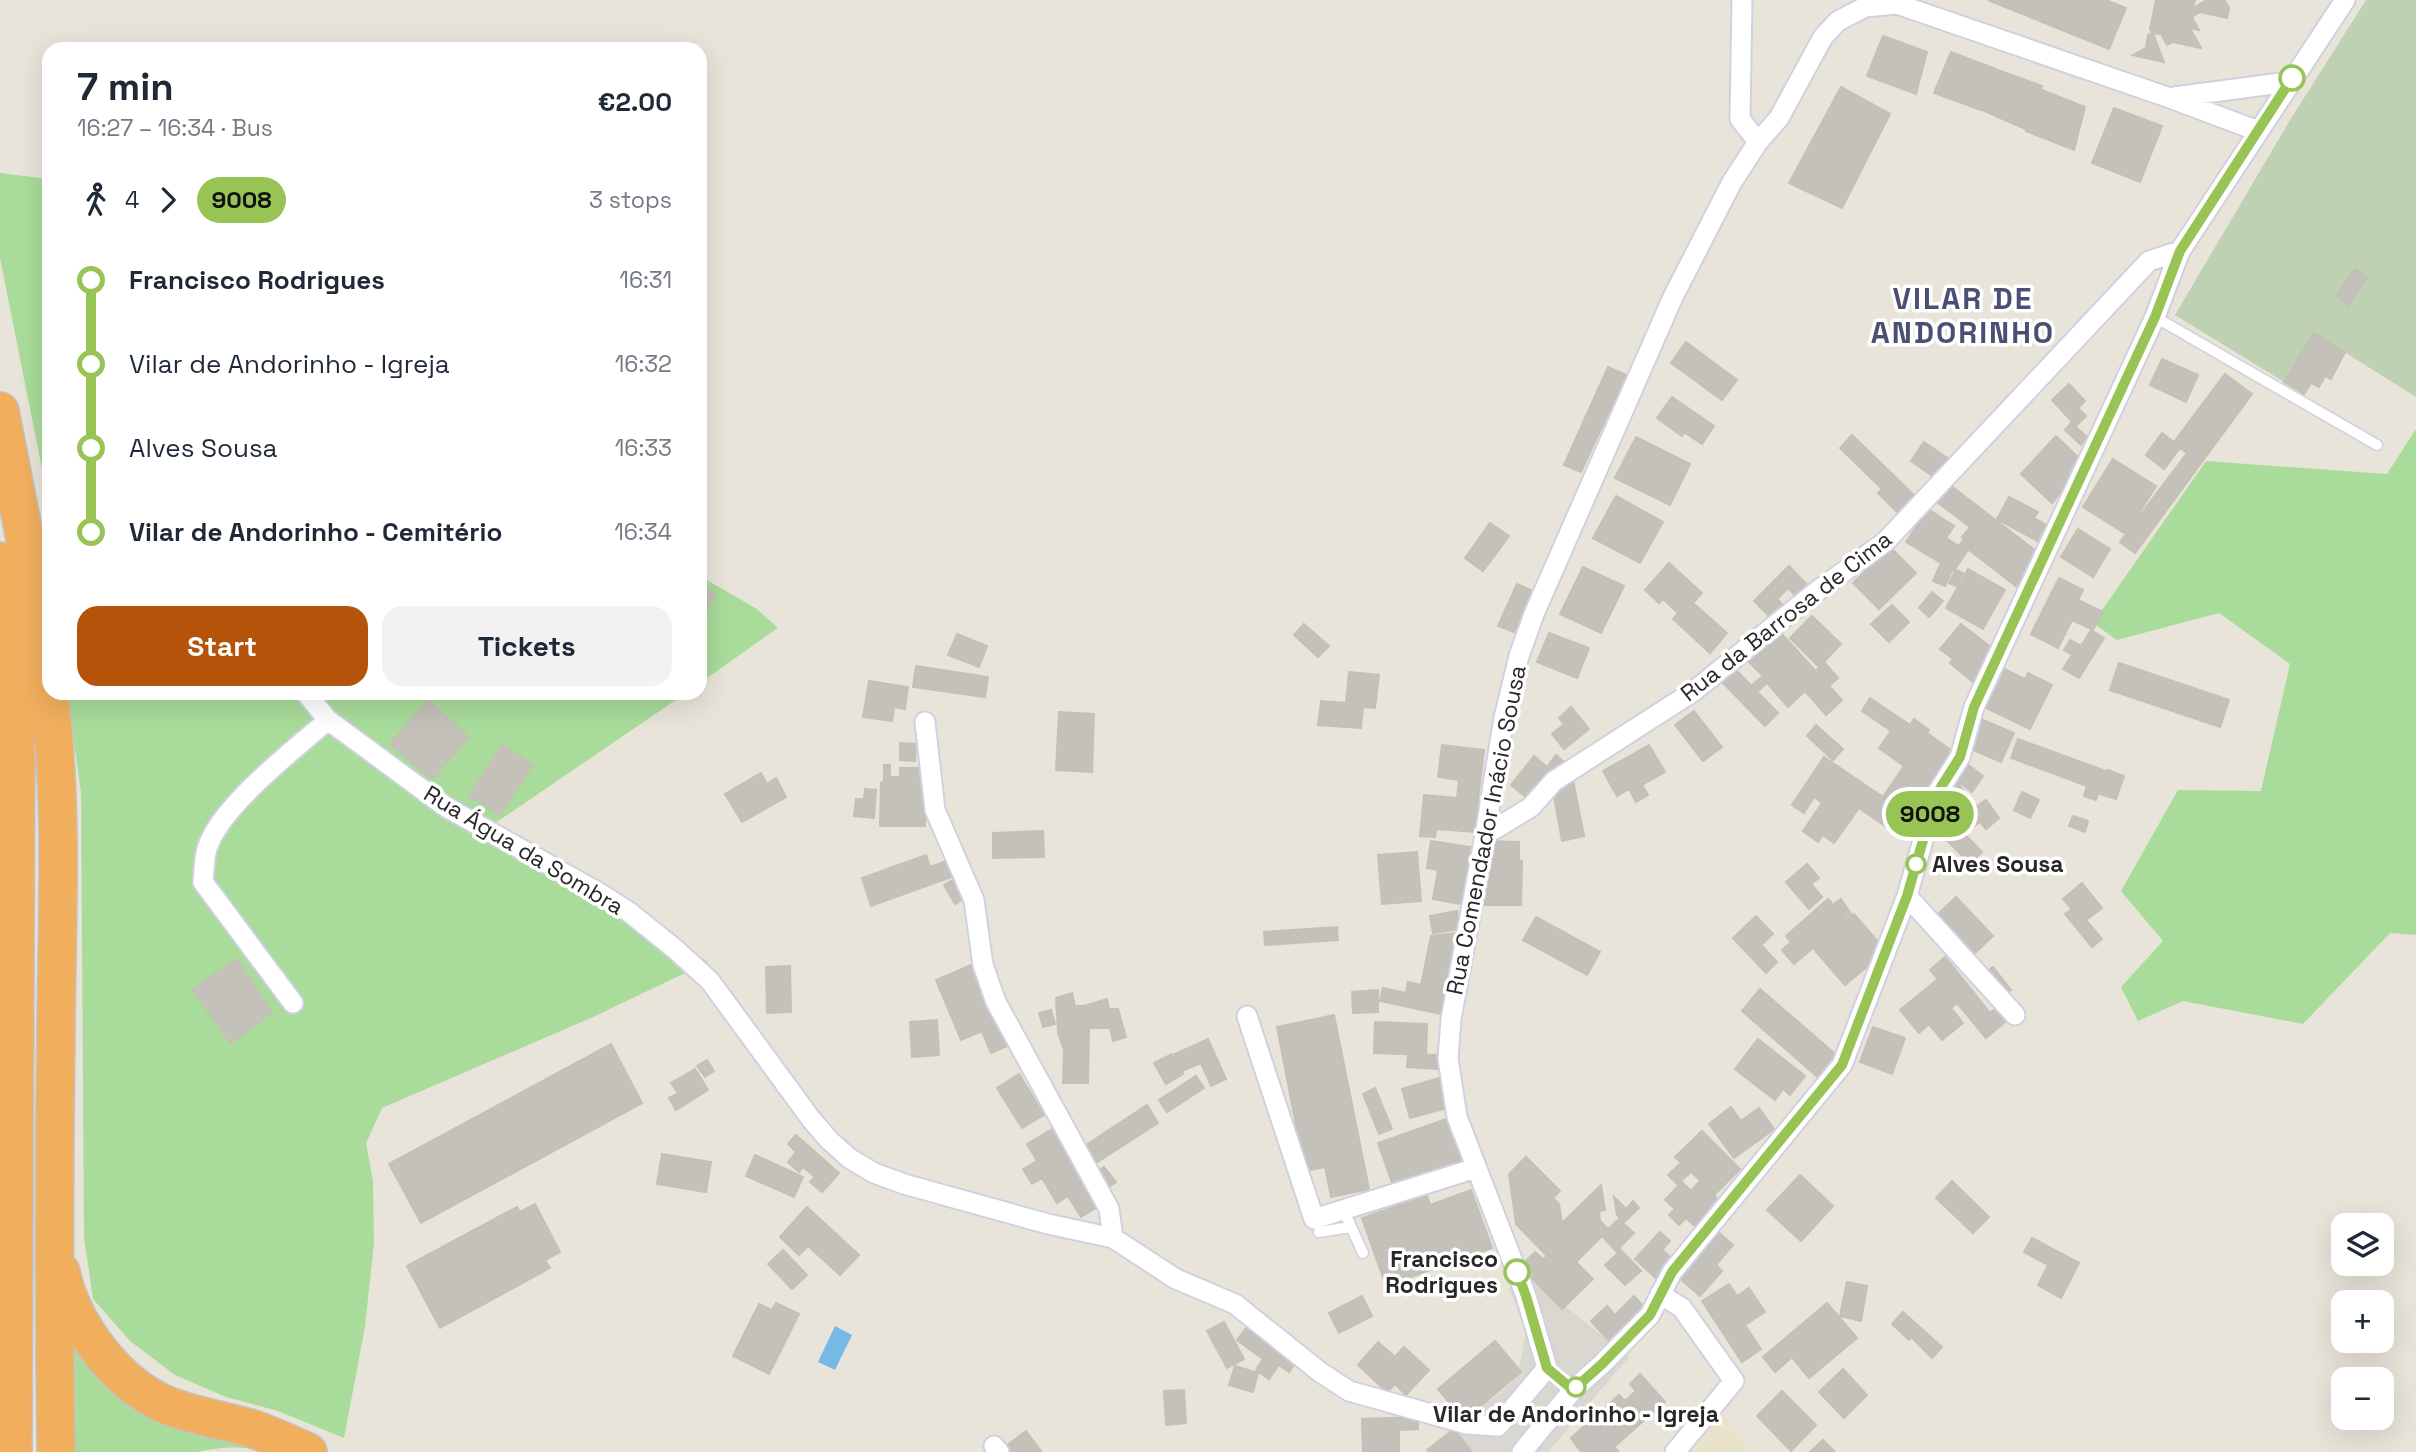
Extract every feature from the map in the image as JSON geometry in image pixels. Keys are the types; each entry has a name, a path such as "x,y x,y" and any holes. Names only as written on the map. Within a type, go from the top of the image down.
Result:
{"highway":[{"path":"0,411 42,639"},
{"path":"0,561 16,735 13,1452"},
{"path":"50,700 58,854 55,1452"},
{"path":"54,1233 64,1284 84,1326 102,1357 128,1381 164,1404 256,1430 308,1452"}],"street":[{"path":"1742,0 1740,119 1758,142"},
{"path":"1838,21 1845,0"},
{"path":"925,722 935,810 974,900 983,965 989,983 996,1002 1109,1209 1113,1238 1176,1279 1235,1304 1320,1372 1349,1391 1467,1424 1498,1426 1522,1451 1573,1390 1650,1315 1672,1272 1842,1065 1907,896 1936,795 1960,757 1974,707 2155,317 2180,251 2345,0"},
{"path":"1838,21 1865,7 1895,2 2258,131"},
{"name":"Rua Comendador Inácio Sousa","path":"1547,1368 1526,1296 1457,1117 1449,1049 1451,1019 1510,686 1534,614 1673,297 1732,182 1758,142 1779,118 1824,37 1838,21"},
{"path":"2170,98 2289,82"},
{"name":"Rua da Barrosa de Cima","path":"1485,835 1531,807 1554,781 1695,691 1817,591 1885,542 2149,261 2180,251"},
{"name":"Rua Água da Sombra","path":"312,700 328,720 446,807 629,912 675,949 710,982 811,1119 849,1158 874,1173 904,1184 1048,1224 1113,1238"},
{"path":"293,1003 203,882 207,849 219,823 238,801 328,720"},
{"path":"1907,896 2015,1015"},
{"path":"1247,1016 1314,1219 1347,1218 1476,1168"},
{"path":"1660,1294 1682,1308 1734,1381 1675,1452"},
{"path":"1498,1426 1547,1368 1573,1390"}],"lane":[{"path":"2155,317 2377,445"},
{"path":"1319,1232 1347,1218 1363,1253"}],"shaded area":[{"path":"1530,1278 1629,1357 1548,1452 1472,1452 1456,1432 1464,1415 1493,1398 1511,1383 1519,1368 1526,1331 1509,1288"},
{"path":"1719,1409 1750,1452 1685,1452"}],"green space":[{"path":"2366,0 2416,0 2416,397 2314,333 2284,382 2175,315 2290,120"},
{"path":"0,173 42,178 42,469 0,258"},
{"path":"2416,429 2416,935 2390,933 2303,1024 2183,1001 2138,1021 2121,987 2163,941 2121,891 2178,790 2261,791 2290,664 2219,613 2117,640 2093,623 2206,461 2387,474"},
{"path":"707,580 757,609 778,628 707,678"},
{"path":"68,700 676,700 491,826 708,962 593,1017 382,1108 366,1143 373,1181 374,1243 365,1327 344,1438 278,1411 226,1397 175,1375 130,1341 93,1299 84,1237 81,792"},
{"path":"69,1325 268,1452 233,1448 197,1452 70,1452"}],"water":[{"path":"835,1326 852,1335 835,1370 818,1362"}],"building":[{"path":"1988,0 2106,0 2126,8 2109,49"},
{"path":"2156,0 2195,0 2193,8 2207,0 2221,0 2225,1 2229,8 2227,18 2200,12 2192,17 2199,30 2190,28 2201,48 2173,42 2167,45 2161,34 2153,33 2164,62 2133,55 2146,48 2148,35 2152,33 2150,29"},
{"path":"1883,36 1927,52 1916,94 1867,76"},
{"path":"1951,52 1996,69 1981,110 1934,93"},
{"path":"1998,70 2042,86 2025,129 1982,110"},
{"path":"1841,87 1890,114 1842,208 1789,183"},
{"path":"2042,90 2085,107 2074,150 2026,131"},
{"path":"2114,108 2162,126 2140,182 2092,163"},
{"path":"2355,269 2368,277 2348,305 2336,296"},
{"path":"2314,333 2345,352 2331,379 2325,376 2319,387 2311,383 2304,394 2284,382"},
{"path":"1686,342 1737,380 1722,400 1671,363"},
{"path":"2162,359 2198,375 2186,402 2150,385"},
{"path":"1608,367 1626,375 1581,472 1564,465"},
{"path":"2225,374 2252,394 2135,553 2120,542 2187,453 2180,448 2164,469 2146,455 2162,433 2174,442"},
{"path":"2069,384 2085,401 2078,408 2086,416 2076,426 2052,400"},
{"path":"1672,397 1714,426 1702,444 1684,432 1682,436 1657,418"},
{"path":"2071,423 2087,437 2081,445 2065,430"},
{"path":"1852,435 1919,500 1902,517 1878,493 1882,489 1840,448"},
{"path":"2056,436 2084,463 2052,503 2021,474"},
{"path":"1636,437 1690,464 1670,505 1615,478"},
{"path":"1924,442 1953,462 1940,481 1911,461"},
{"path":"2113,459 2156,486 2126,534 2083,507"},
{"path":"1946,482 2040,554 2016,586 1969,550 1973,545 1962,537 1970,527 1933,499"},
{"path":"1616,496 1663,522 1640,563 1593,538"},
{"path":"2009,497 2038,512 2034,518 2050,527 2041,543 1997,519"},
{"path":"1928,509 1954,526 1946,538 1959,546 1963,540 1971,545 1954,571 1906,542"},
{"path":"1490,523 1509,536 1483,571 1465,558"},
{"path":"2078,529 2110,549 2093,577 2061,557"},
{"path":"1890,547 1916,573 1879,609 1853,583"},
{"path":"1669,563 1702,593 1693,603 1727,633 1710,653 1673,619 1678,613 1663,599 1659,603 1645,590"},
{"path":"1940,565 1952,571 1945,586 1933,581"},
{"path":"1789,566 1810,588 1799,599 1788,588 1777,599 1783,605 1770,617 1754,601"},
{"path":"1583,567 1624,586 1601,633 1560,614"},
{"path":"1968,569 2005,590 1983,629 1946,608"},
{"path":"1956,570 1963,573 1956,586 1949,583"},
{"path":"2059,578 2083,590 2078,600 2103,612 2093,630 2072,620 2058,648 2031,634"},
{"path":"1517,584 1533,591 1514,632 1498,626"},
{"path":"707,590 715,594 707,611"},
{"path":"1932,592 1943,601 1929,617 1919,608"},
{"path":"1892,605 1909,622 1889,642 1871,624"},
{"path":"1812,616 1841,644 1819,667 1790,638"},
{"path":"1304,624 1329,646 1318,657 1294,635"},
{"path":"1961,624 1997,652 1973,682 1950,663 1953,659 1940,649"},
{"path":"2091,630 2104,638 2079,678 2063,669 2072,655 2064,650 2070,640 2081,646"},
{"path":"1549,633 1589,648 1577,678 1537,662"},
{"path":"1781,633 1842,700 1826,715 1805,691 1788,707 1767,683 1758,691 1752,685 1763,676 1749,662"},
{"path":"957,634 987,646 979,667 948,655"},
{"path":"1824,662 1838,678 1830,685 1817,669"},
{"path":"2119,663 2229,700 2220,727 2110,690"},
{"path":"916,666 988,677 985,697 913,687"},
{"path":"2002,668 2025,679 2028,673 2052,685 2030,729 1984,707"},
{"path":"1736,670 1778,713 1765,726 1723,683"},
{"path":"1349,672 1379,675 1375,708 1363,707 1361,728 1318,725 1321,701 1346,703"},
{"path":"869,681 908,687 905,709 894,707 892,721 863,717"},
{"path":"1870,698 1910,725 1914,719 1929,730 1927,733 1958,755 1901,837 1859,808 1834,843 1823,835 1818,842 1803,831 1822,803 1814,797 1804,813 1792,805 1824,757 1883,797 1904,766 1879,748 1891,731 1862,711"},
{"path":"428,700 469,737 432,779 390,744"},
{"path":"1571,707 1589,729 1564,749 1552,734 1564,724 1559,718"},
{"path":"1694,711 1722,747 1703,761 1675,725"},
{"path":"1059,712 1094,714 1092,772 1056,770"},
{"path":"1978,718 2014,733 2001,762 1966,747"},
{"path":"1816,725 1843,749 1833,760 1807,736"},
{"path":"2018,739 2106,771 2096,800 2084,796 2087,786 2011,758"},
{"path":"900,743 916,744 915,761 900,760"},
{"path":"502,745 533,765 500,815 469,796"},
{"path":"1442,745 1484,750 1478,800 1457,798 1459,780 1438,777"},
{"path":"1649,745 1665,772 1642,785 1648,795 1636,802 1629,789 1617,796 1603,771"},
{"path":"1556,755 1564,762 1532,802 1511,785 1534,756 1547,767"},
{"path":"1963,761 1983,776 1972,792 1952,777"},
{"path":"884,765 890,765 890,777 900,777 900,768 926,768 925,826 880,826"},
{"path":"2108,770 2124,776 2116,799 2100,794"},
{"path":"761,773 767,784 776,778 786,797 742,822 725,794"},
{"path":"1573,780 1584,836 1562,841 1552,785"},
{"path":"1956,781 1976,807 1986,800 1999,818 1986,829 1980,822 1969,830 1940,793"},
{"path":"865,789 876,790 874,818 854,816 856,799 864,799"},
{"path":"2022,792 2039,800 2030,818 2014,810"},
{"path":"1424,795 1478,800 1475,832 1436,829 1435,837 1420,836"},
{"path":"1942,811 1982,852 1970,864 1930,823"},
{"path":"2073,816 2088,821 2085,832 2069,826"},
{"path":"1043,831 1044,857 993,858 993,833"},
{"path":"1431,841 1470,847 1461,904 1433,899 1438,870 1427,868"},
{"path":"1486,841 1519,842 1519,861 1522,861 1521,905 1484,905"},
{"path":"1417,852 1421,901 1382,904 1378,855"},
{"path":"926,855 930,867 955,858 960,874 871,906 862,878"},
{"path":"1807,864 1819,878 1811,884 1822,897 1809,909 1786,882"},
{"path":"958,877 968,896 955,904 944,885"},
{"path":"2082,883 2102,908 2086,920 2102,939 2092,947 2065,914 2072,909 2063,899"},
{"path":"1956,897 1993,936 1973,955 1936,916"},
{"path":"1828,899 1847,920 1854,914 1886,951 1845,985 1813,948 1794,964 1782,950 1791,942 1786,936"},
{"path":"1841,899 1851,914 1845,918 1835,903"},
{"path":"1457,911 1460,929 1433,933 1430,916"},
{"path":"1756,916 1773,934 1761,945 1777,962 1766,973 1733,938"},
{"path":"1536,917 1600,952 1587,975 1523,940"},
{"path":"1337,927 1338,940 1265,945 1264,932"},
{"path":"1458,933 1441,1014 1380,1001 1383,988 1406,993 1408,982 1421,985 1431,936"},
{"path":"1945,957 1990,1013 1995,1009 2005,1022 1986,1038 1957,1003 1951,1008 1963,1023 1942,1040 1929,1024 1919,1033 1900,1010 1938,979 1930,970"},
{"path":"236,959 272,1012 231,1043 192,990"},
{"path":"978,962 1012,1044 991,1053 982,1031 961,1040 936,980"},
{"path":"790,966 791,1012 767,1013 766,967"},
{"path":"1993,967 2011,990 2001,998 1983,975"},
{"path":"1760,989 1840,1058 1821,1080 1742,1011"},
{"path":"1378,990 1378,1012 1353,1013 1352,992"},
{"path":"1072,993 1075,1006 1107,999 1109,1009 1118,1009 1126,1037 1113,1041 1110,1028 1089,1028 1088,1083 1063,1083 1064,1050 1058,1032 1056,998"},
{"path":"1051,1010 1055,1024 1043,1027 1039,1013"},
{"path":"1334,1015 1369,1189 1331,1197 1325,1167 1305,1171 1277,1027"},
{"path":"937,1020 939,1055 912,1057 910,1022"},
{"path":"1375,1022 1427,1024 1426,1055 1374,1053"},
{"path":"1873,1027 1905,1038 1892,1074 1860,1062"},
{"path":"1208,1039 1226,1079 1211,1086 1201,1063 1182,1071 1175,1054"},
{"path":"1758,1039 1805,1076 1790,1095 1783,1089 1775,1100 1735,1069"},
{"path":"611,1044 642,1103 421,1223 389,1164"},
{"path":"1172,1054 1183,1074 1166,1084 1154,1063"},
{"path":"1408,1054 1438,1055 1437,1069 1407,1067"},
{"path":"707,1060 714,1071 705,1077 697,1066"},
{"path":"695,1069 708,1090 676,1110 669,1098 678,1093 671,1083"},
{"path":"1019,1074 1044,1115 1022,1128 997,1088"},
{"path":"1196,1076 1204,1088 1167,1112 1159,1100"},
{"path":"1439,1078 1447,1108 1410,1118 1402,1089"},
{"path":"1375,1088 1392,1129 1379,1134 1363,1094"},
{"path":"1147,1105 1158,1123 1091,1166 1080,1149"},
{"path":"1731,1107 1741,1121 1759,1108 1774,1129 1734,1158 1709,1124"},
{"path":"1449,1118 1464,1163 1394,1188 1378,1143"},
{"path":"1054,1128 1101,1205 1081,1217 1068,1196 1057,1203 1042,1178 1032,1184 1023,1169 1037,1161 1027,1144"},
{"path":"1702,1131 1740,1169 1715,1194 1675,1157"},
{"path":"796,1135 839,1173 822,1192 810,1182 815,1177 803,1167 799,1172 788,1162 796,1152 788,1144"},
{"path":"662,1154 711,1162 706,1192 657,1184"},
{"path":"755,1155 803,1177 794,1197 746,1176"},
{"path":"1526,1157 1560,1191 1553,1198 1559,1204 1562,1223 1601,1185 1605,1210 1599,1211 1600,1221 1608,1229 1620,1218 1614,1197 1626,1209 1633,1201 1639,1208 1623,1223 1634,1233 1619,1248 1641,1271 1625,1285 1605,1265 1618,1253 1602,1236 1576,1262 1593,1279 1562,1309 1528,1274 1547,1256 1516,1224 1509,1174"},
{"path":"1681,1163 1690,1173 1677,1184 1668,1175"},
{"path":"1104,1167 1116,1182 1106,1189 1095,1174"},
{"path":"1800,1175 1833,1206 1801,1241 1767,1210"},
{"path":"1952,1181 1989,1217 1973,1233 1936,1198"},
{"path":"1682,1182 1691,1191 1699,1182 1722,1203 1698,1229 1686,1218 1679,1225 1669,1215 1675,1209 1665,1200"},
{"path":"1471,1190 1492,1248 1386,1286 1362,1218 1427,1195 1430,1205"},
{"path":"535,1204 560,1252 545,1260 550,1268 440,1328 407,1266 517,1207 520,1212"},
{"path":"807,1207 859,1255 840,1275 808,1246 799,1255 780,1237"},
{"path":"1716,1230 1733,1245 1716,1265 1722,1271 1700,1296 1676,1275"},
{"path":"1660,1232 1670,1241 1662,1250 1675,1261 1658,1280 1635,1259"},
{"path":"2032,1238 2079,1263 2061,1298 2038,1285 2048,1265 2024,1252"},
{"path":"783,1250 807,1275 792,1289 768,1264"},
{"path":"1535,1252 1542,1258 1531,1270 1524,1263"},
{"path":"1847,1282 1867,1286 1861,1321 1840,1316"},
{"path":"1729,1284 1737,1296 1749,1288 1765,1312 1745,1325 1761,1349 1742,1362 1702,1301"},
{"path":"1362,1296 1372,1316 1339,1333 1329,1313"},
{"path":"1634,1296 1646,1309 1611,1343 1591,1321 1607,1306 1615,1315"},
{"path":"776,1303 799,1314 769,1374 733,1356 759,1304 772,1310"},
{"path":"1827,1303 1857,1338 1809,1378 1792,1357 1775,1372 1763,1357"},
{"path":"1903,1312 1921,1328 1909,1340 1892,1324"},
{"path":"1224,1322 1244,1359 1227,1368 1207,1331"},
{"path":"1247,1327 1296,1362 1289,1372 1279,1365 1269,1379 1256,1370 1263,1359 1237,1340"},
{"path":"1922,1329 1942,1347 1932,1358 1913,1339"},
{"path":"1495,1341 1521,1372 1464,1420 1438,1389"},
{"path":"1378,1342 1395,1357 1404,1347 1429,1370 1406,1395 1395,1384 1387,1392 1358,1365"},
{"path":"1235,1366 1258,1373 1253,1392 1229,1385"},
{"path":"1843,1369 1867,1395 1844,1418 1819,1392"},
{"path":"1640,1374 1665,1402 1614,1447 1619,1452 1581,1452 1571,1438 1619,1395 1625,1401 1636,1391 1630,1384"},
{"path":"1184,1390 1186,1423 1166,1425 1164,1391"},
{"path":"1782,1391 1816,1425 1791,1451 1757,1416"},
{"path":"1418,1417 1418,1429 1399,1430 1399,1451 1363,1452 1362,1419"},
{"path":"1454,1429 1472,1452 1427,1450"},
{"path":"1026,1431 1041,1451 1002,1452 1001,1450"},
{"path":"1823,1440 1835,1452 1810,1452"}],"bus line":[{"name":"9008","path":"1517,1272 1547,1368 1573,1390 1650,1315 1672,1272 1842,1065 1907,896 1936,795 1960,757 1974,707 2155,317 2180,251 2292,78"}],"place":[{"name":"Alves Sousa","path":"1916,864"},
{"name":"Francisco Rodrigues","path":"1517,1272"},
{"name":"Vilar de Andorinho - Igreja","path":"1576,1387"}],"district":[{"name":"VILAR DE ANDORINHO","path":"1963,316"}]}
